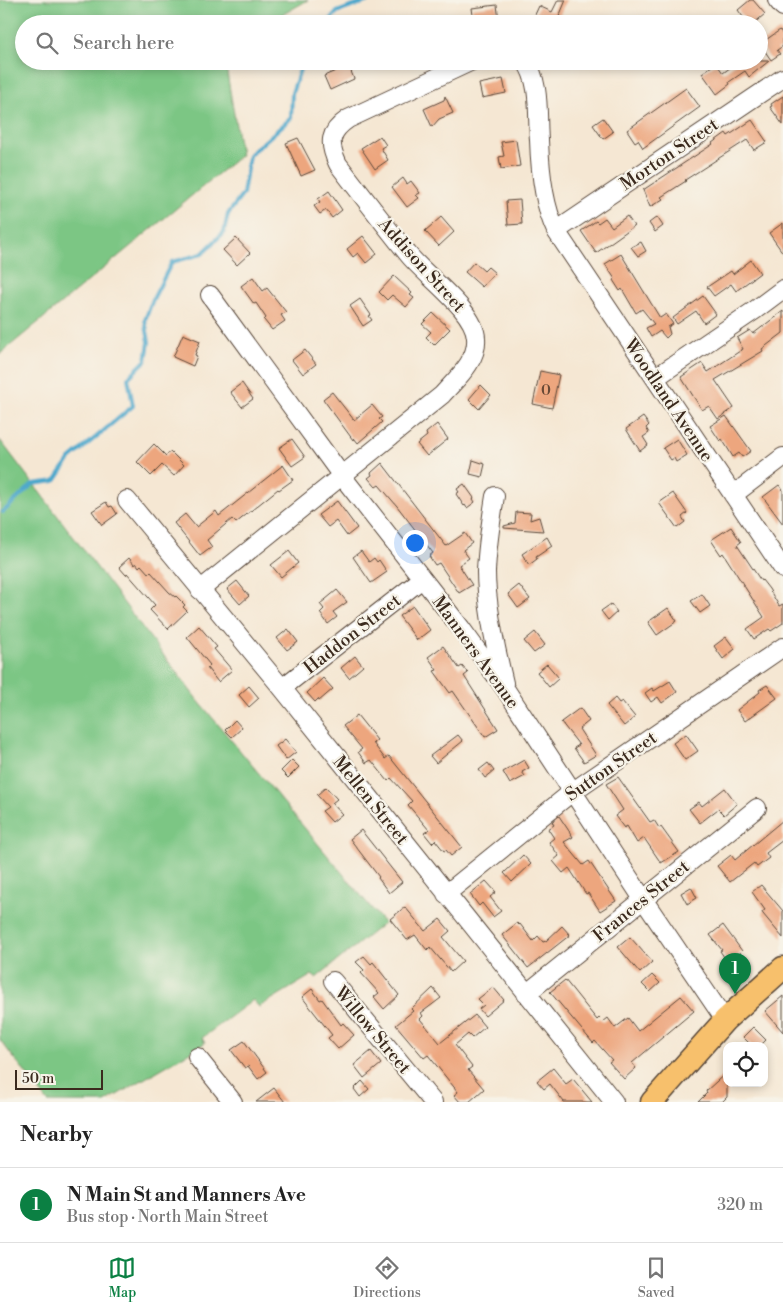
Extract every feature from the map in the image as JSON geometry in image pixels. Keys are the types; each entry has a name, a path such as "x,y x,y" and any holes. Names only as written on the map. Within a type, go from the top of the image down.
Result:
{"main road":[{"path":"652,1102 725,1020 783,968"}],"street":[{"path":"777,0 783,7"},
{"name":"Addison Street","path":"200,590 442,395 474,355 477,338 473,324 462,310 409,256 338,164 332,151 331,139 338,126 348,119 453,70"},
{"path":"531,70 535,84 538,110 538,140 543,180 548,208 556,230"},
{"name":"Morton Street","path":"556,230 783,78"},
{"name":"Woodland Avenue","path":"556,230 783,568"},
{"path":"655,378 783,289"},
{"name":"Manners Avenue","path":"210,295 342,476 461,628 506,690 725,1020"},
{"path":"733,495 783,457"},
{"path":"495,496 488,540 486,574 498,656 506,690"},
{"name":"Mellen Street","path":"127,500 282,688 614,1102"},
{"name":"Haddon Street","path":"282,688 422,579"},
{"name":"Sutton Street","path":"446,894 572,792 783,647"},
{"name":"Frances Street","path":"526,994 757,808"},
{"name":"Willow Street","path":"333,981 433,1102"},
{"path":"197,1057 233,1102"}],"green space":[{"path":"0,0 308,0 282,15 15,15 15,70 227,70 241,155 0,354"},
{"path":"0,440 196,698 384,923 316,978 312,975 259,1007 253,1000 202,1038 205,1043 105,1102 48,1102 0,1040"}],"building":[{"path":"558,0 566,0 560,15 535,15 539,6 552,12"},
{"path":"750,0 753,0 765,14 742,15 738,10"},
{"path":"497,5 498,15 473,15 472,8"},
{"path":"780,30 783,35 783,46 777,50 780,54 771,60 768,56 768,38"},
{"path":"338,70 350,70 354,79 330,90 324,76"},
{"path":"706,70 721,70 723,73 727,70 758,70 749,77 745,71 729,82 730,84 717,94 702,73"},
{"path":"503,79 506,93 482,98 479,84"},
{"path":"686,88 700,107 643,148 638,140 635,142 627,130"},
{"path":"445,96 453,113 439,119 432,127 424,109 444,100"},
{"path":"783,96 783,125 770,107 772,106 771,104"},
{"path":"603,118 613,132 603,139 593,125"},
{"path":"752,120 767,142 754,150 747,140 685,180 661,197 663,199 650,207 643,190 713,144 726,133 728,136"},
{"path":"380,136 386,145 381,148 388,160 375,169 361,148"},
{"path":"298,138 315,170 301,176 286,143"},
{"path":"516,140 520,166 501,169 499,157 504,156 501,142"},
{"path":"403,178 407,184 411,181 420,193 416,195 419,198 407,207 392,187"},
{"path":"329,191 342,210 332,218 326,210 320,214 314,206 320,202 318,199"},
{"path":"520,200 522,224 508,225 506,201"},
{"path":"627,216 634,226 596,253 581,231 596,221 598,223 605,218 612,227"},
{"path":"441,217 454,232 439,246 425,231"},
{"path":"657,217 663,226 655,232 649,223"},
{"path":"783,223 783,253 769,233"},
{"path":"363,236 377,254 366,263 358,253 353,257 347,249"},
{"path":"236,238 250,253 237,265 223,250"},
{"path":"641,242 646,251 638,256 631,247"},
{"path":"621,254 660,318 666,314 673,324 668,327 670,334 666,338 660,331 651,337 646,328 654,324 642,309 636,313 622,289 620,291 613,280 615,279 605,264"},
{"path":"751,260 760,273 736,291 731,284 714,296 707,287 731,271 733,274"},
{"path":"474,262 484,271 488,267 495,273 482,287 465,272"},
{"path":"394,276 412,293 410,295 414,298 406,307 392,295 387,300 379,292"},
{"path":"253,277 263,291 267,288 286,312 281,315 285,321 272,330 264,320 266,318 256,303 254,304 241,286"},
{"path":"703,296 716,314 704,323 696,311 677,324 673,318"},
{"path":"360,299 371,315 369,316 372,320 363,326 350,306"},
{"path":"783,311 783,333 762,349 763,351 715,380 734,408 718,419 709,406 702,410 681,377 702,363 708,372 743,349 737,338 750,330 753,334"},
{"path":"433,313 450,329 434,345 426,337 431,332 422,324"},
{"path":"183,334 200,341 193,366 173,357"},
{"path":"305,350 316,364 303,374 292,360"},
{"path":"540,371 559,375 552,408 533,404"},
{"path":"242,383 253,399 242,407 230,392"},
{"path":"481,385 491,395 479,409 469,399"},
{"path":"332,392 354,420 372,405 382,417 379,419 382,422 358,443 354,438 353,440 323,399"},
{"path":"726,416 751,451 742,457 739,453 733,457 722,439 720,441 710,426"},
{"path":"643,417 649,425 646,428 649,433 643,437 648,445 640,451 626,429"},
{"path":"437,424 448,439 427,456 417,444"},
{"path":"292,439 305,457 292,466 279,448"},
{"path":"677,439 687,455 676,462 674,458 671,460 663,448"},
{"path":"154,444 166,456 170,451 184,465 174,476 162,465 151,476 137,462"},
{"path":"473,460 485,464 482,477 470,474"},
{"path":"382,463 446,546 465,533 472,543 463,550 469,558 459,565 472,585 459,593 439,563 435,565 429,556 433,553 397,506 379,485 376,487 368,478"},
{"path":"283,465 293,480 278,489 236,523 232,519 207,540 212,547 200,556 174,523 185,514 196,527 216,511 219,516"},
{"path":"464,484 475,502 467,508 456,494 459,492 457,489"},
{"path":"779,485 783,490 783,524 763,497"},
{"path":"673,493 687,513 682,517 685,522 677,528 659,503"},
{"path":"337,501 357,528 347,536 336,521 328,527 318,515"},
{"path":"106,502 109,507 112,506 117,514 102,525 92,511"},
{"path":"516,512 531,513 530,520 539,517 543,531 504,528 504,526 515,523"},
{"path":"731,527 741,542 737,545 761,581 769,589 779,606 783,604 783,623 771,631 769,629 754,639 747,629 764,617 723,553 721,555 711,540"},
{"path":"547,537 552,546 536,557 537,559 529,565 522,554"},
{"path":"289,551 298,563 281,577 271,565"},
{"path":"361,551 369,562 374,558 377,562 379,560 387,572 371,583 353,557"},
{"path":"129,558 135,565 136,563 139,567 141,565 149,574 151,572 169,592 185,605 183,607 187,611 168,629 150,610 155,605 127,573 126,575 119,567"},
{"path":"237,581 249,596 240,604 227,589"},
{"path":"519,585 530,599 518,608 508,594"},
{"path":"337,590 347,602 333,612 337,617 328,624 320,613 324,609 320,604"},
{"path":"702,594 710,606 700,613 691,601"},
{"path":"611,604 617,612 608,620 601,611"},
{"path":"413,606 430,630 417,640 399,616"},
{"path":"668,608 677,621 657,635 648,622"},
{"path":"199,626 217,647 214,649 232,670 218,682 207,668 210,665 187,637"},
{"path":"288,629 298,642 287,650 277,638"},
{"path":"535,632 545,645 534,653 524,641"},
{"path":"726,637 735,649 723,659 714,646"},
{"path":"443,646 459,668 462,666 468,673 464,676 498,729 485,737 453,691 450,693 434,671 437,670 428,657"},
{"path":"355,656 363,666 349,678 341,668"},
{"path":"547,664 559,678 549,687 537,672"},
{"path":"323,678 333,689 319,701 318,699 315,702 307,693"},
{"path":"670,681 677,692 662,703 658,697 651,702 645,693 652,688 654,691"},
{"path":"767,685 777,698 745,721 737,710"},
{"path":"249,686 259,698 249,707 239,695"},
{"path":"615,698 619,703 622,701 635,717 624,726 607,705"},
{"path":"580,708 589,721 579,729 596,755 584,762 574,748 579,745 561,722"},
{"path":"357,715 377,740 373,743 385,759 389,756 462,847 451,856 435,840 432,843 424,833 429,830 408,805 412,801 391,778 388,781 371,760 366,763 358,752 362,749 343,726"},
{"path":"235,720 242,728 232,737 225,730"},
{"path":"686,734 698,751 685,760 673,743"},
{"path":"458,735 463,741 436,763 430,756"},
{"path":"285,739 296,752 286,760 276,746"},
{"path":"292,760 299,767 288,778 281,771"},
{"path":"524,760 529,768 522,772 525,776 510,784 503,772"},
{"path":"488,763 494,771 485,778 479,770"},
{"path":"618,777 650,822 654,820 659,828 661,827 679,852 661,863 644,838 637,843 627,826 624,828 615,816 623,810 606,784"},
{"path":"326,787 337,799 332,803 342,814 332,822 322,811 328,807 317,795"},
{"path":"725,788 737,804 724,815 718,809 700,823 689,809 699,802 702,806"},
{"path":"559,816 573,837 564,842 583,865 589,861 616,901 600,911 569,868 563,873 553,861 559,856 549,842 554,838 548,829 554,825 552,822"},
{"path":"783,820 783,840 766,853 769,858 757,867 754,863 730,882 717,866 731,855 735,860"},
{"path":"361,830 402,882 389,893 350,839"},
{"path":"523,855 531,864 512,882 504,873"},
{"path":"486,881 496,892 490,897 501,911 493,917 482,903 479,906 470,894"},
{"path":"761,885 783,911 783,938 763,914 762,912 765,910 752,892"},
{"path":"691,887 697,898 687,904 681,893"},
{"path":"405,907 425,931 440,919 450,931 443,937 463,961 451,972 430,947 427,950 415,935 407,940 390,919"},
{"path":"517,923 520,924 533,941 538,936 543,942 546,941 562,926 570,935 528,968 502,935"},
{"path":"723,925 742,951 729,964 720,951 722,950 710,935"},
{"path":"630,937 652,962 640,973 618,947"},
{"path":"364,956 371,964 373,962 399,995 384,1009 374,997 379,993 361,973 364,970 356,962"},
{"path":"652,975 660,983 650,992 642,984"},
{"path":"565,980 597,1020 599,1018 603,1022 608,1018 615,1028 628,1018 638,1031 681,996 694,1011 632,1063 636,1068 624,1079 609,1062 612,1060 595,1041 593,1043 550,992"},
{"path":"493,987 504,1000 485,1016 479,1009 484,1005 478,999"},
{"path":"433,988 441,998 421,1013 423,1016 420,1019 440,1043 475,1015 485,1027 472,1038 468,1034 455,1045 472,1067 468,1070 484,1089 469,1102 460,1102 454,1095 458,1092 428,1055 424,1058 396,1025 413,1011 411,1009"},
{"path":"312,989 320,1000 322,999 341,1025 343,1023 354,1035 338,1049 328,1038 332,1035 302,997"},
{"path":"783,996 783,1032 765,1011"},
{"path":"753,1027 766,1040 764,1042 748,1042 743,1037"},
{"path":"244,1041 267,1072 258,1079 248,1066 245,1068 231,1050"},
{"path":"371,1051 381,1064 364,1078 354,1065"},
{"path":"553,1068 566,1084 573,1079 592,1102 564,1102 550,1084 544,1089 537,1081"},
{"path":"723,1076 723,1087 727,1087 727,1097 722,1102 698,1102 707,1093 706,1091"},
{"path":"362,1081 369,1089 360,1097 354,1089"},
{"path":"274,1088 285,1102 256,1102"}],"waterway":[{"path":"334,15 337,12 371,0"},
{"path":"3,512 33,484 55,481 70,459 133,406 128,378 146,360 149,342 145,320 153,299 172,262 202,254 224,232 228,214 243,194 249,155 291,118 292,93 300,70"}],"place":[{"name":"N Main St and Manners Ave","path":"735,994"}]}
